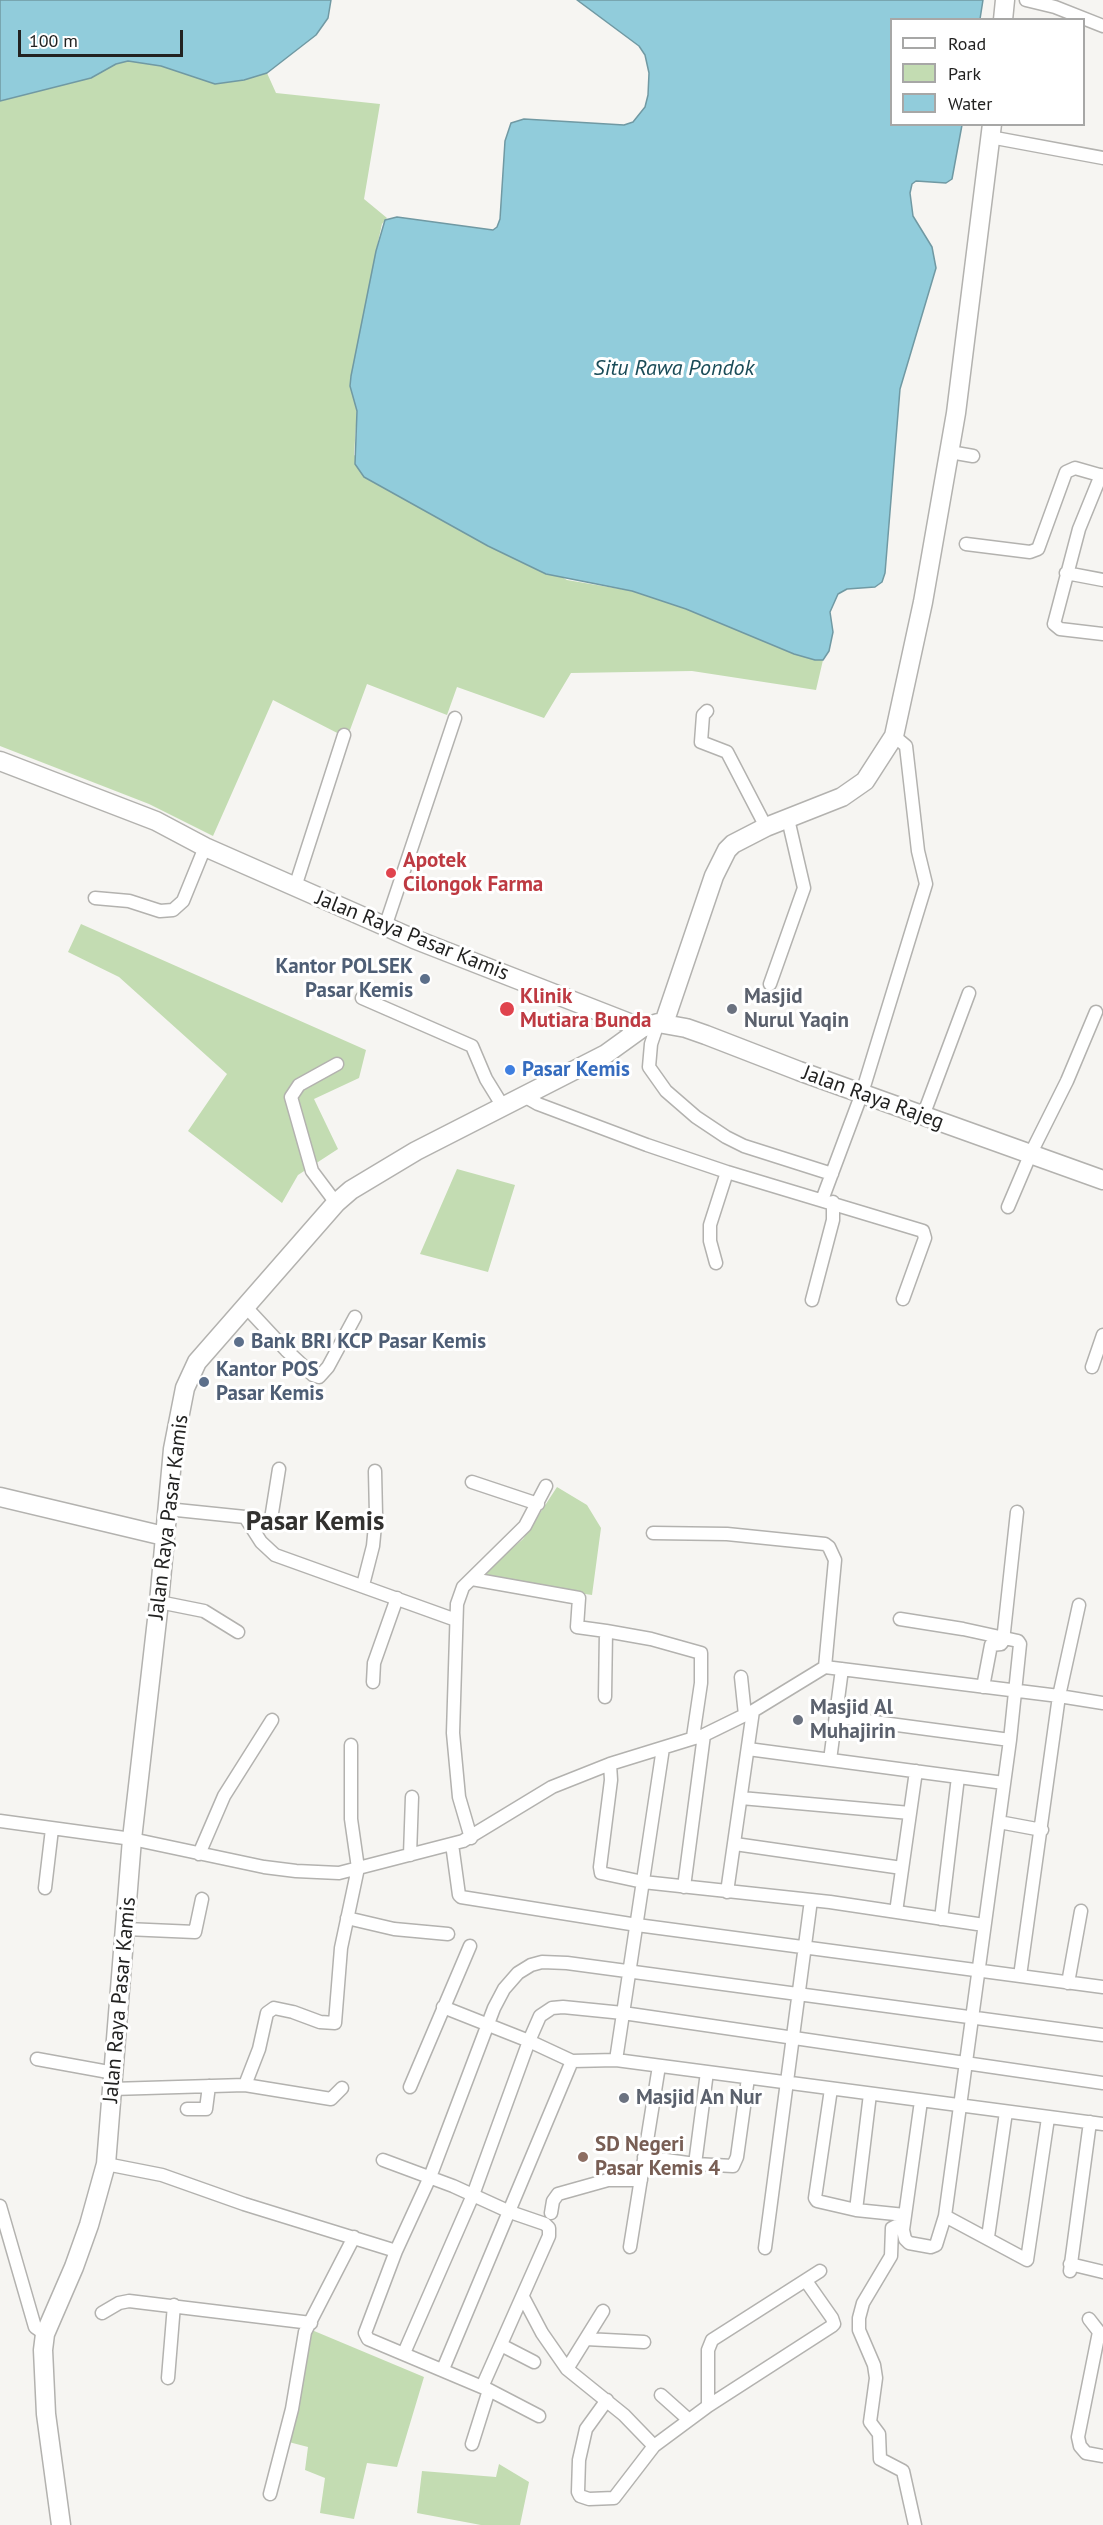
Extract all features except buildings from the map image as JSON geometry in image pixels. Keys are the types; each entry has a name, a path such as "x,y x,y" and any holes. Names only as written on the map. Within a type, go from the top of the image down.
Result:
{"main road":[{"path":"1003,18 1005,0"},
{"path":"655,1025 721,860 733,844 766,827 836,801 861,784 894,736 923,602 950,452 991,131"},
{"name":"Jalan Raya Pasar Kamis","path":"0,761 156,821 205,847 385,927 655,1025"},
{"name":"Jalan Raya Pasar Kamis","path":"61,2525 43,2380 45,2334 74,2267 89,2225 106,2164 132,1839 159,1602 166,1509 173,1449 190,1374 196,1362 336,1203 416,1151 502,1105 606,1054 655,1025"},
{"name":"Jalan Raya Rajeg","path":"655,1025 696,1031 799,1071 1103,1180"},
{"path":"0,1497 164,1536"}],"street":[{"path":"1026,0 1055,7 1083,18"},
{"path":"1085,19 1103,26"},
{"path":"991,131 1103,158"},
{"path":"950,452 973,456"},
{"path":"966,544 1030,552 1038,549 1066,472 1075,468 1102,476 1079,529 1054,624 1056,627 1103,634"},
{"path":"1066,573 1103,580"},
{"path":"707,711 703,715 701,742 727,752 766,827"},
{"path":"385,927 455,718"},
{"path":"295,887 344,735"},
{"path":"812,1300 833,1220 827,1201 832,1174 862,1093 927,884 918,851 906,746 894,736"},
{"path":"770,984 804,888 788,819"},
{"path":"95,898 129,901 160,911 173,910 183,901 205,847"},
{"path":"923,1116 969,993"},
{"path":"362,998 472,1046 486,1079 502,1105"},
{"path":"1008,1207 1096,1012"},
{"path":"655,1025 649,1067 666,1091 696,1117 744,1146 832,1174"},
{"path":"336,1203 312,1171 291,1097 299,1085 337,1065"},
{"path":"524,1096 538,1104 636,1141 727,1172 925,1233 926,1238 903,1299"},
{"path":"716,1263 710,1241 710,1225 727,1172"},
{"path":"245,1306 286,1350 319,1377 328,1367 355,1317"},
{"path":"1092,1367 1103,1335"},
{"path":"248,1521 267,1522 270,1519 279,1469"},
{"path":"363,1585 374,1536 375,1471"},
{"path":"472,1482 538,1504"},
{"path":"471,1838 459,1797 453,1733 456,1620 460,1594 463,1587 525,1526 546,1486"},
{"path":"166,1509 238,1514 245,1517 261,1542 275,1555 456,1620"},
{"path":"983,1687 992,1645 1001,1644 1004,1638 1017,1512"},
{"path":"653,1533 727,1534 825,1544 829,1547 835,1560 825,1667"},
{"path":"472,1579 579,1598 577,1626 651,1639 701,1653 699,1736 684,1887"},
{"path":"373,1682 374,1663 397,1598"},
{"path":"159,1602 204,1611 238,1632"},
{"path":"1020,1976 1059,1696 1079,1605"},
{"path":"900,1619 1020,1642 1010,1740 945,2216 934,2246 909,2243 904,2226 921,2101"},
{"path":"605,1697 606,1631"},
{"path":"0,1821 132,1839 199,1854 296,1871 339,1873 471,1838 552,1787 610,1764 699,1736 749,1713 825,1667 1103,1703"},
{"path":"830,1760 842,1669"},
{"path":"727,1892 748,1749 749,1713 741,1677"},
{"path":"837,1717 1010,1740"},
{"path":"199,1854 224,1796 272,1720"},
{"path":"245,2085 259,2049 267,2013 274,2008 320,2022 335,2023 341,1948 358,1868 351,1819 351,1745"},
{"path":"616,2060 663,1748"},
{"path":"748,1749 1004,1783"},
{"path":"610,1764 601,1873 643,1882 811,1900 984,1925"},
{"path":"896,1912 916,1771"},
{"path":"941,1919 958,1777"},
{"path":"410,1855 412,1797"},
{"path":"741,1798 910,1813"},
{"path":"999,1822 1042,1830"},
{"path":"45,1888 52,1829"},
{"path":"452,1844 460,1897 637,1925 1103,1987"},
{"path":"735,1844 902,1868"},
{"path":"126,1929 195,1932 202,1899"},
{"path":"765,2248 811,1900"},
{"path":"1068,1983 1081,1911"},
{"path":"347,1918 394,1929 448,1935"},
{"path":"410,2087 470,1946"},
{"path":"539,2416 485,2388 369,2339 364,2333 396,2251 430,2177 489,2024 504,1989 518,1973 531,1965 542,1962 567,1964 1103,2035"},
{"path":"443,2007 489,2024 572,2061 616,2060 1097,2123 1070,2268 1103,2272"},
{"path":"404,2353 473,2195 529,2041 540,2016 552,2008 624,2013 1103,2083"},
{"path":"37,2059 113,2081 209,2086 245,2085 331,2099 342,2088"},
{"path":"443,2369 572,2061"},
{"path":"630,2247 659,2066"},
{"path":"694,2164 707,2072"},
{"path":"644,2157 729,2167 735,2164 748,2078"},
{"path":"187,2109 206,2109 209,2086"},
{"path":"831,2089 815,2198 822,2204 856,2210 904,2226"},
{"path":"856,2210 870,2094"},
{"path":"988,2237 1006,2112"},
{"path":"945,2216 988,2237 1027,2260 1048,2118"},
{"path":"383,2160 545,2224 549,2228 549,2236 501,2345 485,2388 472,2444"},
{"path":"106,2164 162,2175 244,2204 396,2251"},
{"path":"551,2213 553,2201 558,2194 608,2180 641,2180"},
{"path":"0,2206 35,2327 45,2334"},
{"path":"904,2226 892,2228 891,2256 863,2303 859,2330 874,2365 876,2378 870,2422 879,2434 880,2459 903,2471 915,2525"},
{"path":"270,2494 292,2409 305,2332 354,2237"},
{"path":"708,2406 708,2350 712,2340 820,2271"},
{"path":"806,2281 834,2324"},
{"path":"522,2297 542,2333 567,2368 607,2400 654,2446"},
{"path":"102,2313 120,2303 129,2301 311,2323"},
{"path":"168,2378 174,2305"},
{"path":"567,2368 603,2312"},
{"path":"607,2400 586,2429 579,2460 577,2487 580,2496 600,2500 614,2498 654,2446 708,2406 834,2324 843,2313"},
{"path":"1089,2319 1101,2335 1078,2437 1080,2446 1086,2453 1103,2456"},
{"path":"586,2339 644,2342"},
{"path":"501,2345 534,2362"},
{"path":"660,2395 689,2420"}],"green space":[{"path":"128,61 161,66 215,84 244,80 267,73 276,93 380,104 364,199 387,218 382,224 351,376 357,411 354,455 567,580 632,591 686,609 794,654 823,660 816,690 692,671 571,673 544,718 457,687 447,715 367,684 347,738 273,700 213,836 149,804 0,746 0,101 91,78 116,64"},
{"path":"81,924 366,1050 359,1078 314,1099 338,1149 298,1175 282,1203 188,1131 227,1074 119,977 68,952"},
{"path":"457,1169 515,1185 488,1272 420,1254"},
{"path":"557,1487 587,1505 601,1528 592,1595 477,1578 523,1539"},
{"path":"307,2328 424,2377 397,2467 367,2463 354,2519 320,2513 325,2478 305,2470 308,2447 281,2440"},
{"path":"499,2464 529,2482 520,2525 481,2525 417,2513 422,2471 496,2477"}],"water":[{"path":"0,0 331,0 328,18 316,35 267,73 244,80 215,84 161,66 128,61 116,64 91,78 0,101"},
{"name":"Situ Rawa Pondok","path":"577,0 983,0 980,18 890,18 890,126 962,126 952,179 946,183 916,181 912,184 910,193 913,216 932,247 936,268 900,389 885,573 882,582 875,587 847,589 838,594 830,612 833,632 829,651 823,660 794,654 686,609 632,591 546,574 488,546 364,477 355,464 357,411 350,386 351,376 376,251 385,220 397,217 493,230 500,219 505,141 511,123 524,119 624,125 633,122 645,107 648,95 649,73 645,55 639,46"}],"place":[{"name":"Apotek Cilongok Farma","path":"391,873"},
{"name":"Kantor POLSEK Pasar Kemis","path":"425,979"},
{"name":"Klinik Mutiara Bunda","path":"507,1009"},
{"name":"Masjid Nurul Yaqin","path":"732,1009"},
{"name":"Pasar Kemis","path":"510,1070"},
{"name":"Bank BRI KCP Pasar Kemis","path":"239,1342"},
{"name":"Kantor POS Pasar Kemis","path":"204,1382"},
{"name":"Masjid Al Muhajirin","path":"798,1720"},
{"name":"Masjid An Nur","path":"624,2098"},
{"name":"SD Negeri Pasar Kemis 4","path":"583,2157"}],"district":[{"name":"Pasar Kemis","path":"315,1522"}]}
